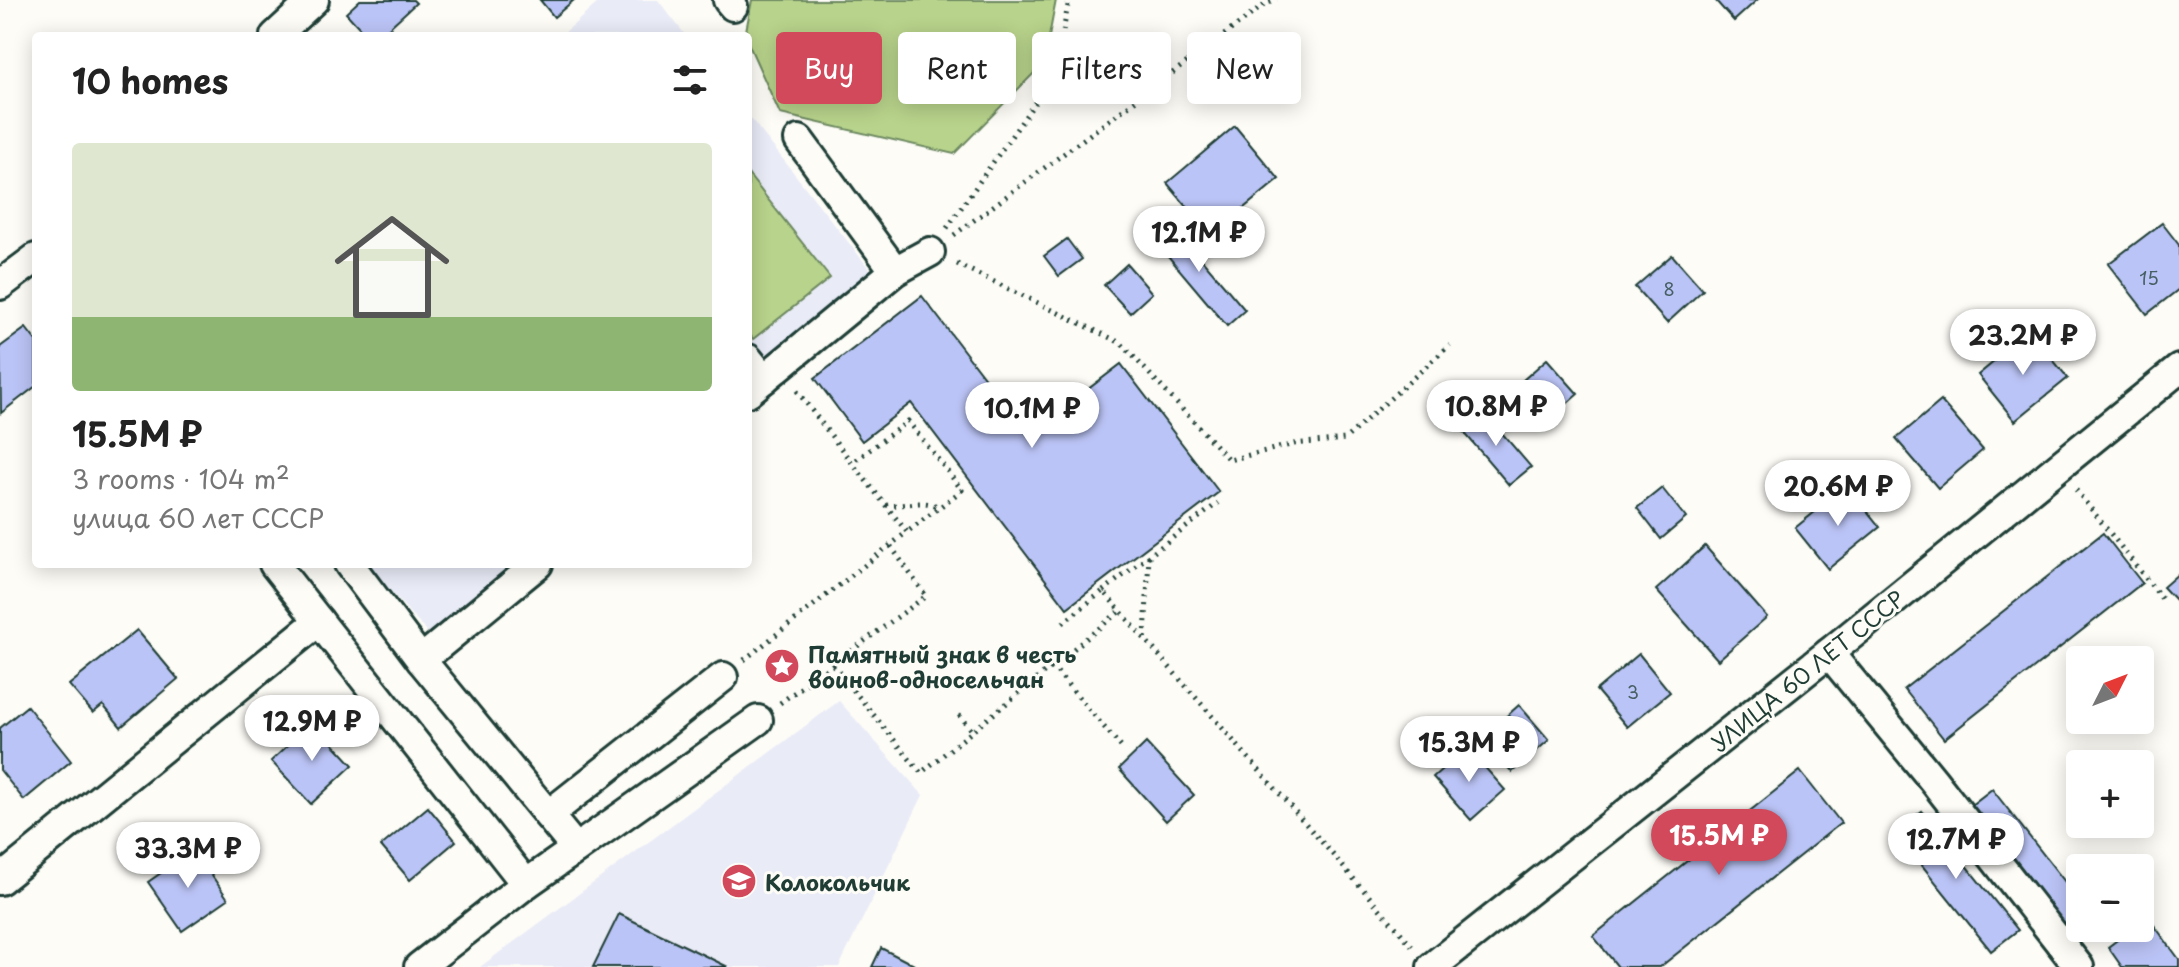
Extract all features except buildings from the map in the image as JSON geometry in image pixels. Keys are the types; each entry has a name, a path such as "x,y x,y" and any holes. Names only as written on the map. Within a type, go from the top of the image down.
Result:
{"street":[{"path":"279,32 314,0"},
{"path":"799,140 895,271"},
{"path":"753,376 895,271 930,252"},
{"path":"0,285 32,261"},
{"name":"УЛИЦА 60 ЛЕТ СССР","path":"1426,961 1829,653 2179,369"},
{"path":"277,568 526,884"},
{"path":"352,568 421,660 576,849"},
{"path":"421,660 533,568"},
{"path":"0,880 319,621"},
{"path":"1829,653 2079,967"},
{"path":"548,815 723,677"},
{"path":"422,966 526,884 758,720"}],"path":[{"path":"930,252 1055,74 1069,0"},
{"path":"930,252 1267,3 1277,0"},
{"path":"930,252 1121,343 1229,460 1294,444 1345,439 1450,345"},
{"path":"796,390 907,532"},
{"path":"723,677 962,490 908,421 852,463"},
{"path":"2058,468 2163,600"},
{"path":"885,504 901,507 915,502 930,502 939,507"},
{"path":"1063,623 1218,503"},
{"path":"758,720 926,596 890,545"},
{"path":"1144,639 1149,554"},
{"path":"1103,591 1426,961"},
{"path":"833,665 921,773 1120,611"},
{"path":"1052,666 1122,748"},
{"path":"959,715 972,731"}],"shaded area":[{"path":"601,0 658,0 683,32 565,32"},
{"path":"752,120 871,271 752,370"},
{"path":"371,568 513,568 431,637"},
{"name":"Колокольчик","path":"839,701 923,795 839,967 480,967"}],"green space":[{"path":"752,0 1056,0 1050,32 1032,32 1032,75 1016,91 1016,32 898,32 898,104 1003,104 954,154 780,114 752,52 752,32 746,32"},
{"path":"752,179 830,278 752,338"}],"place":[{"name":"Памятный знак в честь воинов-односельчан","path":"782,666"},
{"name":"Колокольчик","path":"739,881"}]}
